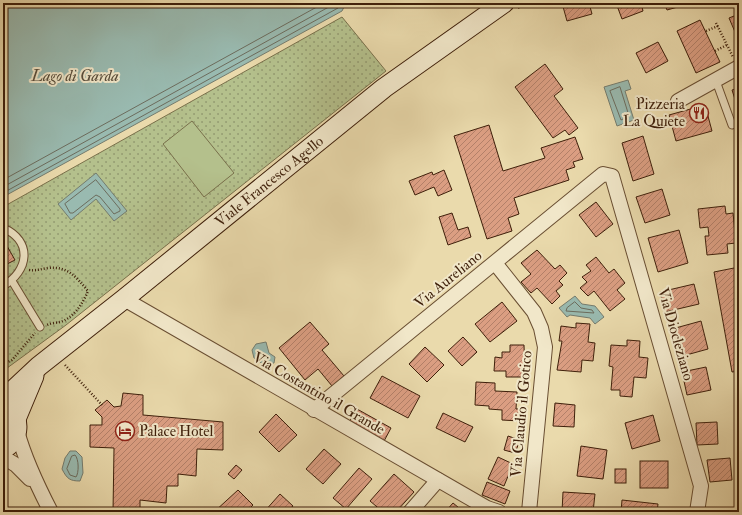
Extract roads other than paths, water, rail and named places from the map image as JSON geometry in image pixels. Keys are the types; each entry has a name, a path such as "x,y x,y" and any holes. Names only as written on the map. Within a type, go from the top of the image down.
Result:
{"main road":[{"name":"Viale Francesco Agello","path":"3,397 8,395 39,366 124,300 384,88 508,7"},
{"name":"Viale Francesco Agello","path":"3,449 12,442 26,393 39,366"},
{"path":"3,403 11,409 17,425"}],"street":[{"path":"678,101 739,68"},
{"name":"Via Aureliano","path":"314,410 603,174"},
{"name":"Via Diocleziano","path":"603,174 612,176 666,357 701,486 697,512"},
{"name":"Via Claudio il Gotico","path":"495,263 534,312 541,328 545,347 529,512"},
{"name":"Via Costantino il Grande","path":"124,300 487,508 499,512"},
{"path":"17,425 24,458 37,487 51,512"},
{"path":"3,457 16,465 37,487"},
{"path":"410,512 438,480"}],"lane":[{"path":"716,81 732,125"},
{"path":"3,228 18,237 24,253 22,269 6,284 40,327"}],"water":[{"name":"Lago di Garda","path":"3,3 346,3 342,11 3,197"},
{"path":"628,80 631,89 625,91 634,120 617,126 604,87"},
{"path":"96,173 127,211 114,221 96,199 71,220 58,204"},
{"path":"575,296 582,304 595,306 604,317 595,324 590,318 570,315 567,317 559,308"},
{"path":"266,342 269,353 275,357 274,363 264,365 254,358 252,350 256,344"},
{"path":"70,451 76,451 82,457 83,473 80,481 69,479 62,469 65,458"}],"place":[{"name":"Pizzeria La Quiete","path":"699,113"},
{"name":"Palace Hotel","path":"125,431"}]}
